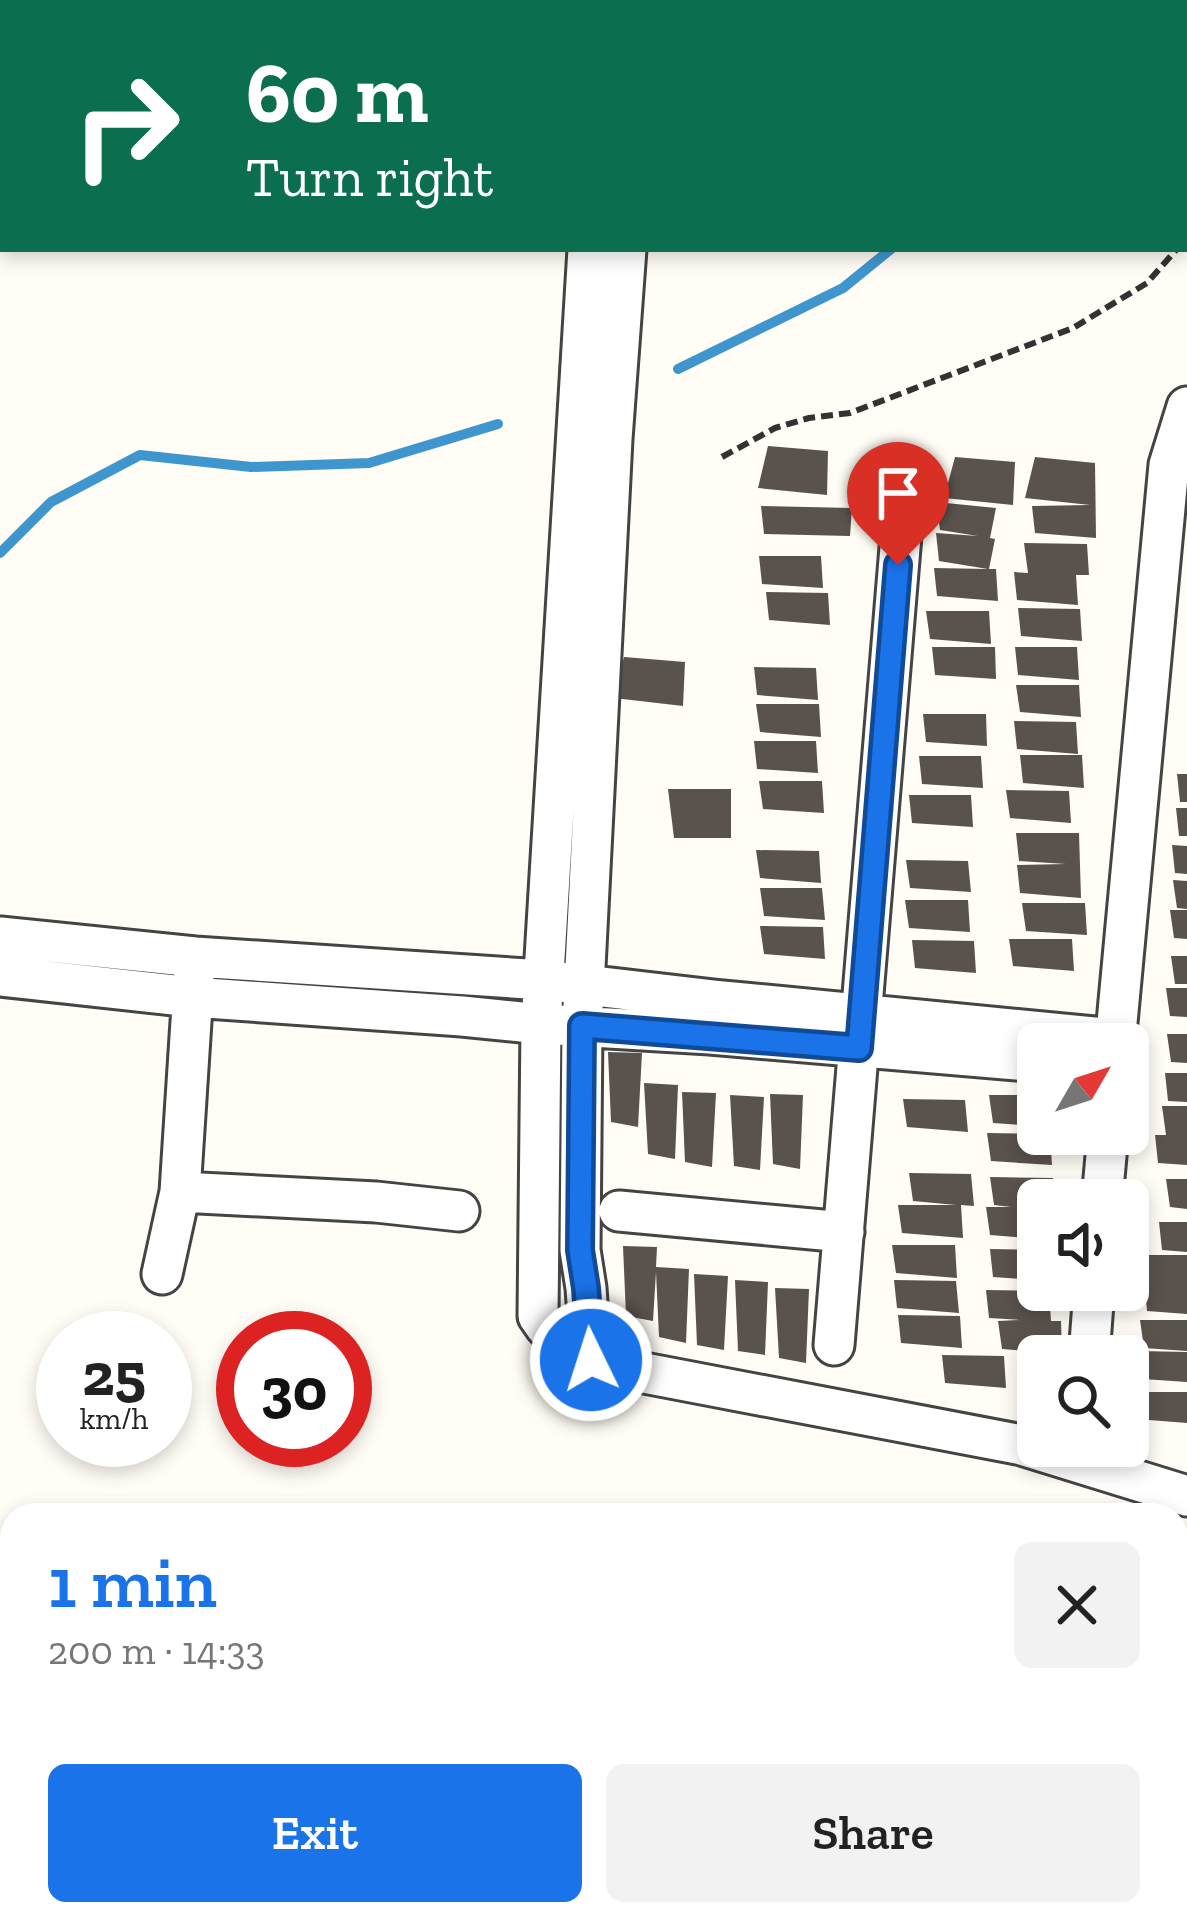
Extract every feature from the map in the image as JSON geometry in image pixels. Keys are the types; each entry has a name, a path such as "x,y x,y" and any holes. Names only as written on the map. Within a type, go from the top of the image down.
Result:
{"street":[{"path":"588,252 543,980 538,1316 564,1347 613,1367 1022,1445 1187,1496"},
{"path":"591,1360 580,1250 582,1026 626,252"},
{"path":"1117,1023 1169,465 1187,407"},
{"path":"834,1345 906,475"},
{"path":"0,937 195,958 543,980 584,985 712,1017 860,1031 1017,1037"},
{"path":"162,1274 180,1192 195,958"},
{"path":"0,976 192,997 541,1024 582,1026 712,1017"},
{"path":"860,1031 1017,1058"},
{"path":"180,1192 459,1211"},
{"path":"620,1210 844,1232"}],"path":[{"path":"722,457 775,428 850,413 1073,328 1147,283 1174,252"}],"building":[{"path":"768,446 828,451 827,495 758,488"},
{"path":"955,457 1015,462 1013,505 944,498"},
{"path":"1035,457 1095,463 1096,538 1035,533 1032,506 1090,505 1025,498"},
{"path":"936,502 996,508 989,569 996,569 998,601 937,596 934,568 988,569 939,561 936,533 978,536 940,530"},
{"path":"761,506 852,508 850,536 764,534"},
{"path":"1024,543 1087,544 1089,575 1076,575 1078,605 1017,600 1014,572 1028,573"},
{"path":"759,556 821,556 823,588 762,584"},
{"path":"766,592 828,593 830,625 769,620"},
{"path":"1018,608 1080,609 1082,641 1021,636"},
{"path":"926,611 989,611 991,644 930,639"},
{"path":"932,647 995,647 996,679 935,675"},
{"path":"1015,647 1077,647 1079,680 1018,675"},
{"path":"624,657 685,662 683,706 614,698"},
{"path":"754,667 816,668 818,700 757,695"},
{"path":"1016,685 1079,685 1081,717 1020,712"},
{"path":"756,704 819,704 821,737 760,732"},
{"path":"923,714 986,714 987,746 926,742"},
{"path":"1014,721 1076,722 1078,754 1017,749"},
{"path":"754,741 816,741 818,773 757,769"},
{"path":"1020,755 1082,755 1084,788 1023,783"},
{"path":"919,756 981,756 983,788 922,784"},
{"path":"1177,774 1187,774 1187,802 1180,802"},
{"path":"759,781 822,781 824,813 763,809"},
{"path":"668,789 731,789 731,838 674,838"},
{"path":"1006,790 1069,791 1071,823 1010,818"},
{"path":"909,795 971,795 973,827 912,823"},
{"path":"1176,808 1187,808 1187,836 1179,836"},
{"path":"1016,833 1079,833 1081,898 1020,893 1017,865 1066,864 1019,861"},
{"path":"1172,845 1187,846 1187,874 1175,873"},
{"path":"756,850 819,851 821,883 760,878"},
{"path":"906,860 968,861 971,892 910,888"},
{"path":"1173,880 1187,881 1187,909 1177,908"},
{"path":"760,888 822,888 825,920 764,916"},
{"path":"905,900 968,900 970,932 909,928"},
{"path":"1022,903 1085,903 1087,935 1026,931"},
{"path":"1170,910 1187,910 1187,939 1174,938"},
{"path":"760,926 823,927 825,959 764,954"},
{"path":"1009,939 1072,939 1074,971 1013,966"},
{"path":"912,940 974,941 976,973 915,968"},
{"path":"1171,956 1187,956 1187,984 1175,984"},
{"path":"1166,988 1187,988 1187,1017 1170,1016"},
{"path":"1167,1034 1187,1034 1187,1063 1171,1062"},
{"path":"608,1052 642,1053 638,1127 611,1122"},
{"path":"1165,1073 1187,1073 1187,1102 1168,1101"},
{"path":"644,1083 678,1085 675,1159 648,1154"},
{"path":"682,1092 716,1093 712,1167 685,1162"},
{"path":"770,1094 803,1095 800,1169 773,1164"},
{"path":"730,1095 764,1097 760,1170 734,1166"},
{"path":"989,1095 1017,1095 1017,1125 993,1123"},
{"path":"903,1099 965,1100 968,1132 907,1127"},
{"path":"1162,1106 1187,1106 1187,1165 1158,1163 1155,1135 1166,1135"},
{"path":"987,1133 1017,1133 1017,1155 1051,1155 1052,1165 991,1161"},
{"path":"909,1173 971,1174 974,1206 961,1205 963,1238 902,1233 898,1205 956,1205 913,1201"},
{"path":"990,1177 1053,1178 1017,1179 1017,1237 990,1235 986,1207 1011,1207 994,1205"},
{"path":"1166,1179 1187,1179 1187,1209 1170,1207"},
{"path":"1159,1222 1187,1222 1187,1252 1162,1250"},
{"path":"892,1245 955,1245 957,1278 896,1273"},
{"path":"623,1246 657,1247 656,1267 689,1269 686,1343 659,1337 656,1272 653,1321 626,1316"},
{"path":"990,1249 1017,1250 1017,1279 993,1277"},
{"path":"1149,1255 1187,1255 1187,1314 1147,1311"},
{"path":"694,1274 728,1276 724,1350 697,1345"},
{"path":"735,1280 768,1282 765,1355 738,1351"},
{"path":"894,1280 956,1281 959,1313 897,1308"},
{"path":"775,1288 809,1289 806,1363 779,1358"},
{"path":"986,1290 1017,1290 1017,1311 1050,1311 1051,1321 1061,1321 1061,1335 1017,1335 1017,1350 1002,1349 998,1321 1020,1320 989,1318"},
{"path":"898,1315 960,1316 962,1348 901,1343"},
{"path":"1140,1320 1187,1320 1187,1351 1149,1348 1149,1335 1142,1335"},
{"path":"1149,1351 1187,1352 1187,1382 1149,1379"},
{"path":"942,1355 1004,1356 1006,1388 945,1383"},
{"path":"1149,1392 1187,1392 1187,1423 1149,1420"}],"waterway":[{"path":"678,369 843,288 887,252"},
{"path":"0,553 51,502 140,455 251,467 369,463 498,424"}],"route":[{"path":"591,1360 580,1250 582,1026 859,1048 898,565"}]}
